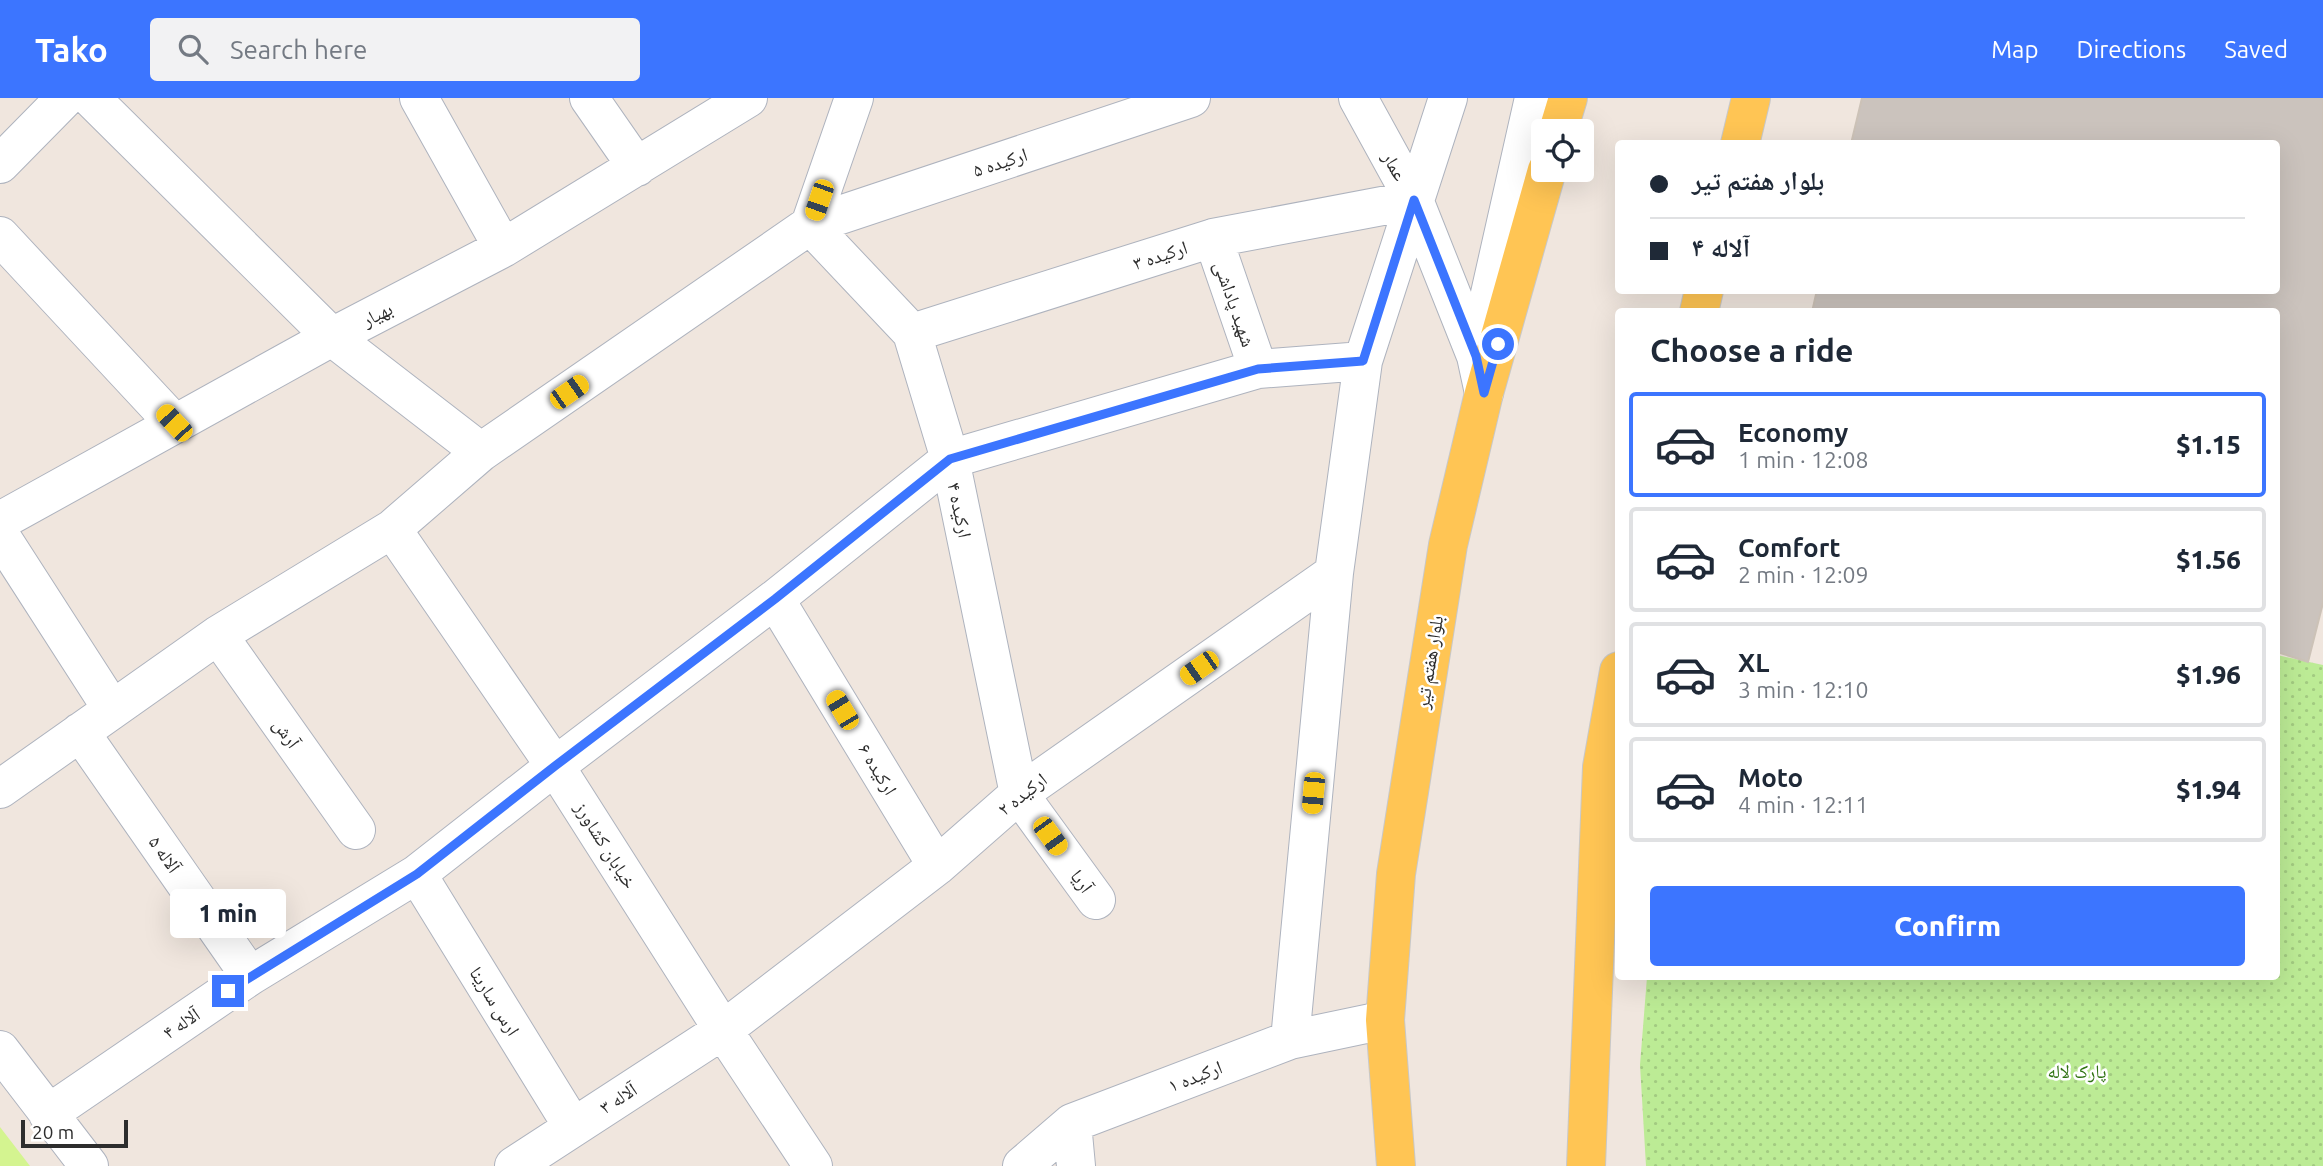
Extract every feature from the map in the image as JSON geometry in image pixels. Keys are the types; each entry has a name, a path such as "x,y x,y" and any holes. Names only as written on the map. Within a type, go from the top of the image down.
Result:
{"main road":[{"path":"1562,119 1568,98"},
{"path":"1741,140 1751,98"},
{"name":"بلوار هفتم تیر","path":"1396,1166 1385,1020 1396,874 1448,545 1484,393 1545,182"},
{"path":"1586,1166 1602,767 1615,694"}],"street":[{"path":"0,164 65,98"},
{"path":"92,98 332,337 481,452"},
{"path":"419,98 503,248"},
{"path":"589,98 637,167"},
{"name":"بهیار","path":"2,520 332,337 503,248 748,98"},
{"path":"810,225 854,98"},
{"name":"ارکیده ۵","path":"0,789 218,635 392,529 481,452 810,225 1191,98"},
{"name":"عمار","path":"1358,98 1414,200 1476,356 1484,393"},
{"path":"1290,1040 1334,573 1363,361 1448,98"},
{"path":"1476,356 1534,98"},
{"name":"ارکیده ۳","path":"912,333 1213,239 1414,200"},
{"name":"ارکیده ۴","path":"810,225 912,333 950,459 1019,794"},
{"path":"0,236 174,423"},
{"name":"شهید پاداشی","path":"1213,239 1258,369"},
{"path":"950,459 1258,369 1363,361"},
{"name":"آلاله ۴","path":"48,1114 250,976 417,874 775,599 950,459"},
{"path":"2,520 112,709"},
{"name":"خیابان کشاورز","path":"392,529 555,766 813,1166"},
{"name":"ارکیده ۲","path":"723,1030 937,866 1019,794 1334,573"},
{"name":"ارکیده ۶","path":"775,599 937,866"},
{"name":"آرش","path":"218,635 356,830"},
{"name":"آلاله ۵","path":"80,732 250,976"},
{"name":"آریا","path":"1019,794 1096,900"},
{"name":"ارس سارینا","path":"417,874 573,1127"},
{"name":"ارکیده ۱","path":"1022,1166 1072,1123 1290,1040 1385,1020"},
{"name":"آلاله ۳","path":"513,1166 723,1030"},
{"path":"0,1051 89,1166"},
{"path":"1072,1123 1076,1166"}],"green space":[{"name":"پارک لاله","path":"2280,656 2323,665 2323,1166 1646,1166 1640,1065 1647,980 2280,980"},
{"path":"0,1127 30,1166 0,1166"}],"building":[{"path":"1862,98 2323,98 2323,603 2308,662 2280,653 2280,308 1813,308 1816,294 2280,294 2280,140 1852,140"}],"route":[{"path":"228,991 417,874 775,599 950,459 1258,369 1363,361 1414,200 1476,356 1484,393 1498,344"}]}
